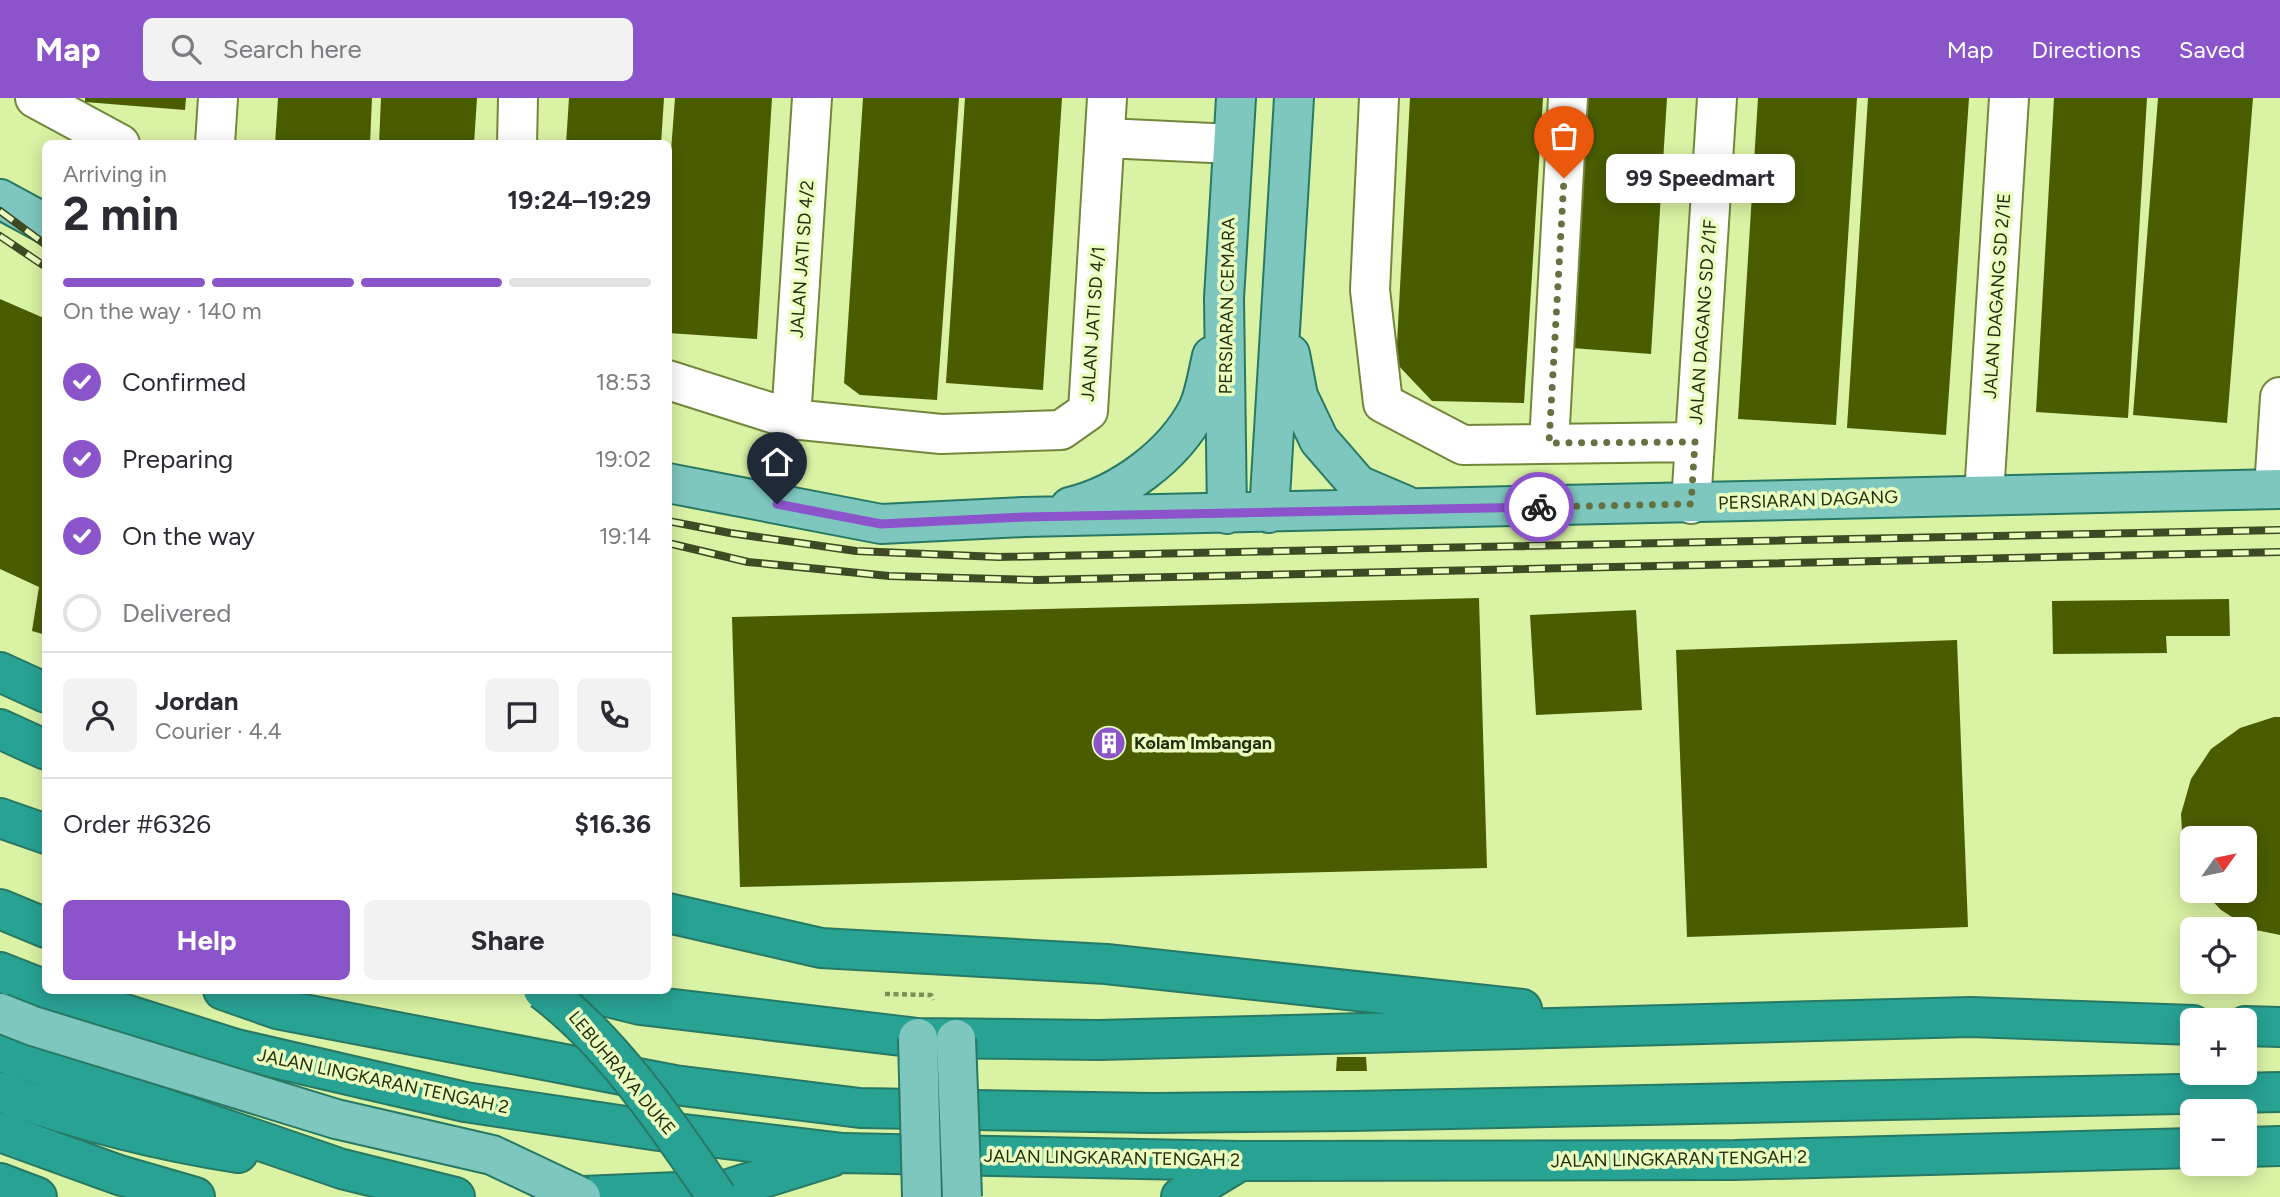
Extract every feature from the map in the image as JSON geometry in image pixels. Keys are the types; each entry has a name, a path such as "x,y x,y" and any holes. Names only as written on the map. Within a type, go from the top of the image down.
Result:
{"highway":[{"path":"0,672 42,691"},
{"path":"0,729 42,748"},
{"path":"0,818 42,833"},
{"path":"0,909 42,927"},
{"path":"672,914 821,948 1105,964 1681,1025"},
{"name":"JALAN LINGKARAN TENGAH 2","path":"0,972 42,988"},
{"name":"JALAN LINGKARAN TENGAH 2","path":"60,994 236,1049 465,1102 659,1131 843,1153 1240,1161 1735,1160 2180,1149"},
{"path":"234,994 277,1009 622,1076 860,1108 1152,1113 1352,1111 2280,1092"},
{"name":"LEBUHRAYA DUKE","path":"548,994 570,1011 662,1116 706,1195"},
{"path":"596,994 640,1005 918,1038 956,1039 1099,1040 1971,1017 2180,1024"},
{"path":"2257,1026 2280,1027"},
{"path":"0,1052 342,1169"},
{"path":"0,1092 71,1117 158,1140 342,1169 455,1197"},
{"path":"0,1132 119,1175 195,1197"},
{"path":"2257,1147 2280,1146"},
{"path":"558,1197 706,1195 843,1153"},
{"path":"1181,1197 1240,1161"},
{"path":"0,1183 37,1197"}],"main road":[{"name":"PERSIARAN CEMARA","path":"1227,514 1224,298 1236,98"},
{"path":"1269,513 1294,98"},
{"path":"0,199 42,222"},
{"path":"1024,517 1096,501 1121,487 1174,441 1198,409 1224,298"},
{"path":"1281,307 1298,396 1319,440 1358,485 1418,510"},
{"name":"PERSIARAN DAGANG","path":"672,484 881,524 1024,517 2277,489"},
{"path":"0,1013 33,1026 336,1119 492,1155 581,1197"},
{"path":"918,1038 922,1197"},
{"path":"956,1039 962,1197"}],"street":[{"path":"35,98 114,140"},
{"path":"215,140 218,98"},
{"path":"517,140 519,98"},
{"name":"JALAN JATI SD 4/2","path":"791,419 812,98"},
{"name":"JALAN JATI SD 4/1","path":"672,381 791,419 955,434 1061,430 1088,411 1107,98"},
{"path":"1379,98 1370,290 1382,403 1463,445 1695,442"},
{"path":"1549,443 1568,98"},
{"name":"JALAN DAGANG SD 2/1F","path":"1691,504 1717,98"},
{"name":"JALAN DAGANG SD 2/1E","path":"1984,495 2009,98"},
{"path":"1105,138 1233,144"},
{"path":"2277,489 2280,397"}],"building":[{"path":"85,98 186,98 185,110 85,102"},
{"path":"278,98 372,98 370,140 275,140"},
{"path":"381,98 477,98 474,140 379,140"},
{"path":"569,98 664,98 661,140 566,140"},
{"path":"675,98 772,98 757,339 672,333 672,140"},
{"path":"863,98 959,98 937,400 860,395 844,383"},
{"path":"965,98 1062,98 1043,390 946,383"},
{"path":"1410,98 1543,98 1524,403 1432,401 1396,363"},
{"path":"1575,98 1667,98 1651,354 1559,347"},
{"path":"1758,98 1857,98 1836,425 1738,419"},
{"path":"1868,98 1969,98 1946,435 1847,428"},
{"path":"2054,98 2147,98 2128,418 2036,412"},
{"path":"2158,98 2253,98 2227,423 2133,415"},
{"path":"0,299 42,317 42,634 32,631 39,587 0,569"},
{"name":"Kolam Imbangan","path":"1479,598 1487,868 740,887 732,617"},
{"path":"2229,599 2230,636 2166,636 2167,653 2053,654 2052,601"},
{"path":"1636,610 1642,710 1536,715 1530,615"},
{"path":"1957,640 1968,927 1687,937 1676,650"},
{"path":"2280,717 2280,935 2257,930 2257,917 2232,917 2214,903 2258,903 2258,826 2182,826 2181,814 2191,779 2211,749 2240,728"},
{"path":"1337,1057 1366,1057 1367,1071 1336,1071"}],"railway":[{"path":"0,211 42,242"},
{"path":"0,236 42,264"},
{"path":"672,522 856,551 999,557 2280,530"},
{"path":"672,544 748,562 889,576 1037,580 2280,552"}],"way so far":[{"path":"1539,507 1691,504 1695,442 1549,443 1564,178"}],"place":[{"name":"99 Speedmart","path":"1564,178"},
{"name":"Kolam Imbangan","path":"1109,743"}],"route":[{"path":"777,504 881,524 1024,517 1539,507"}]}
